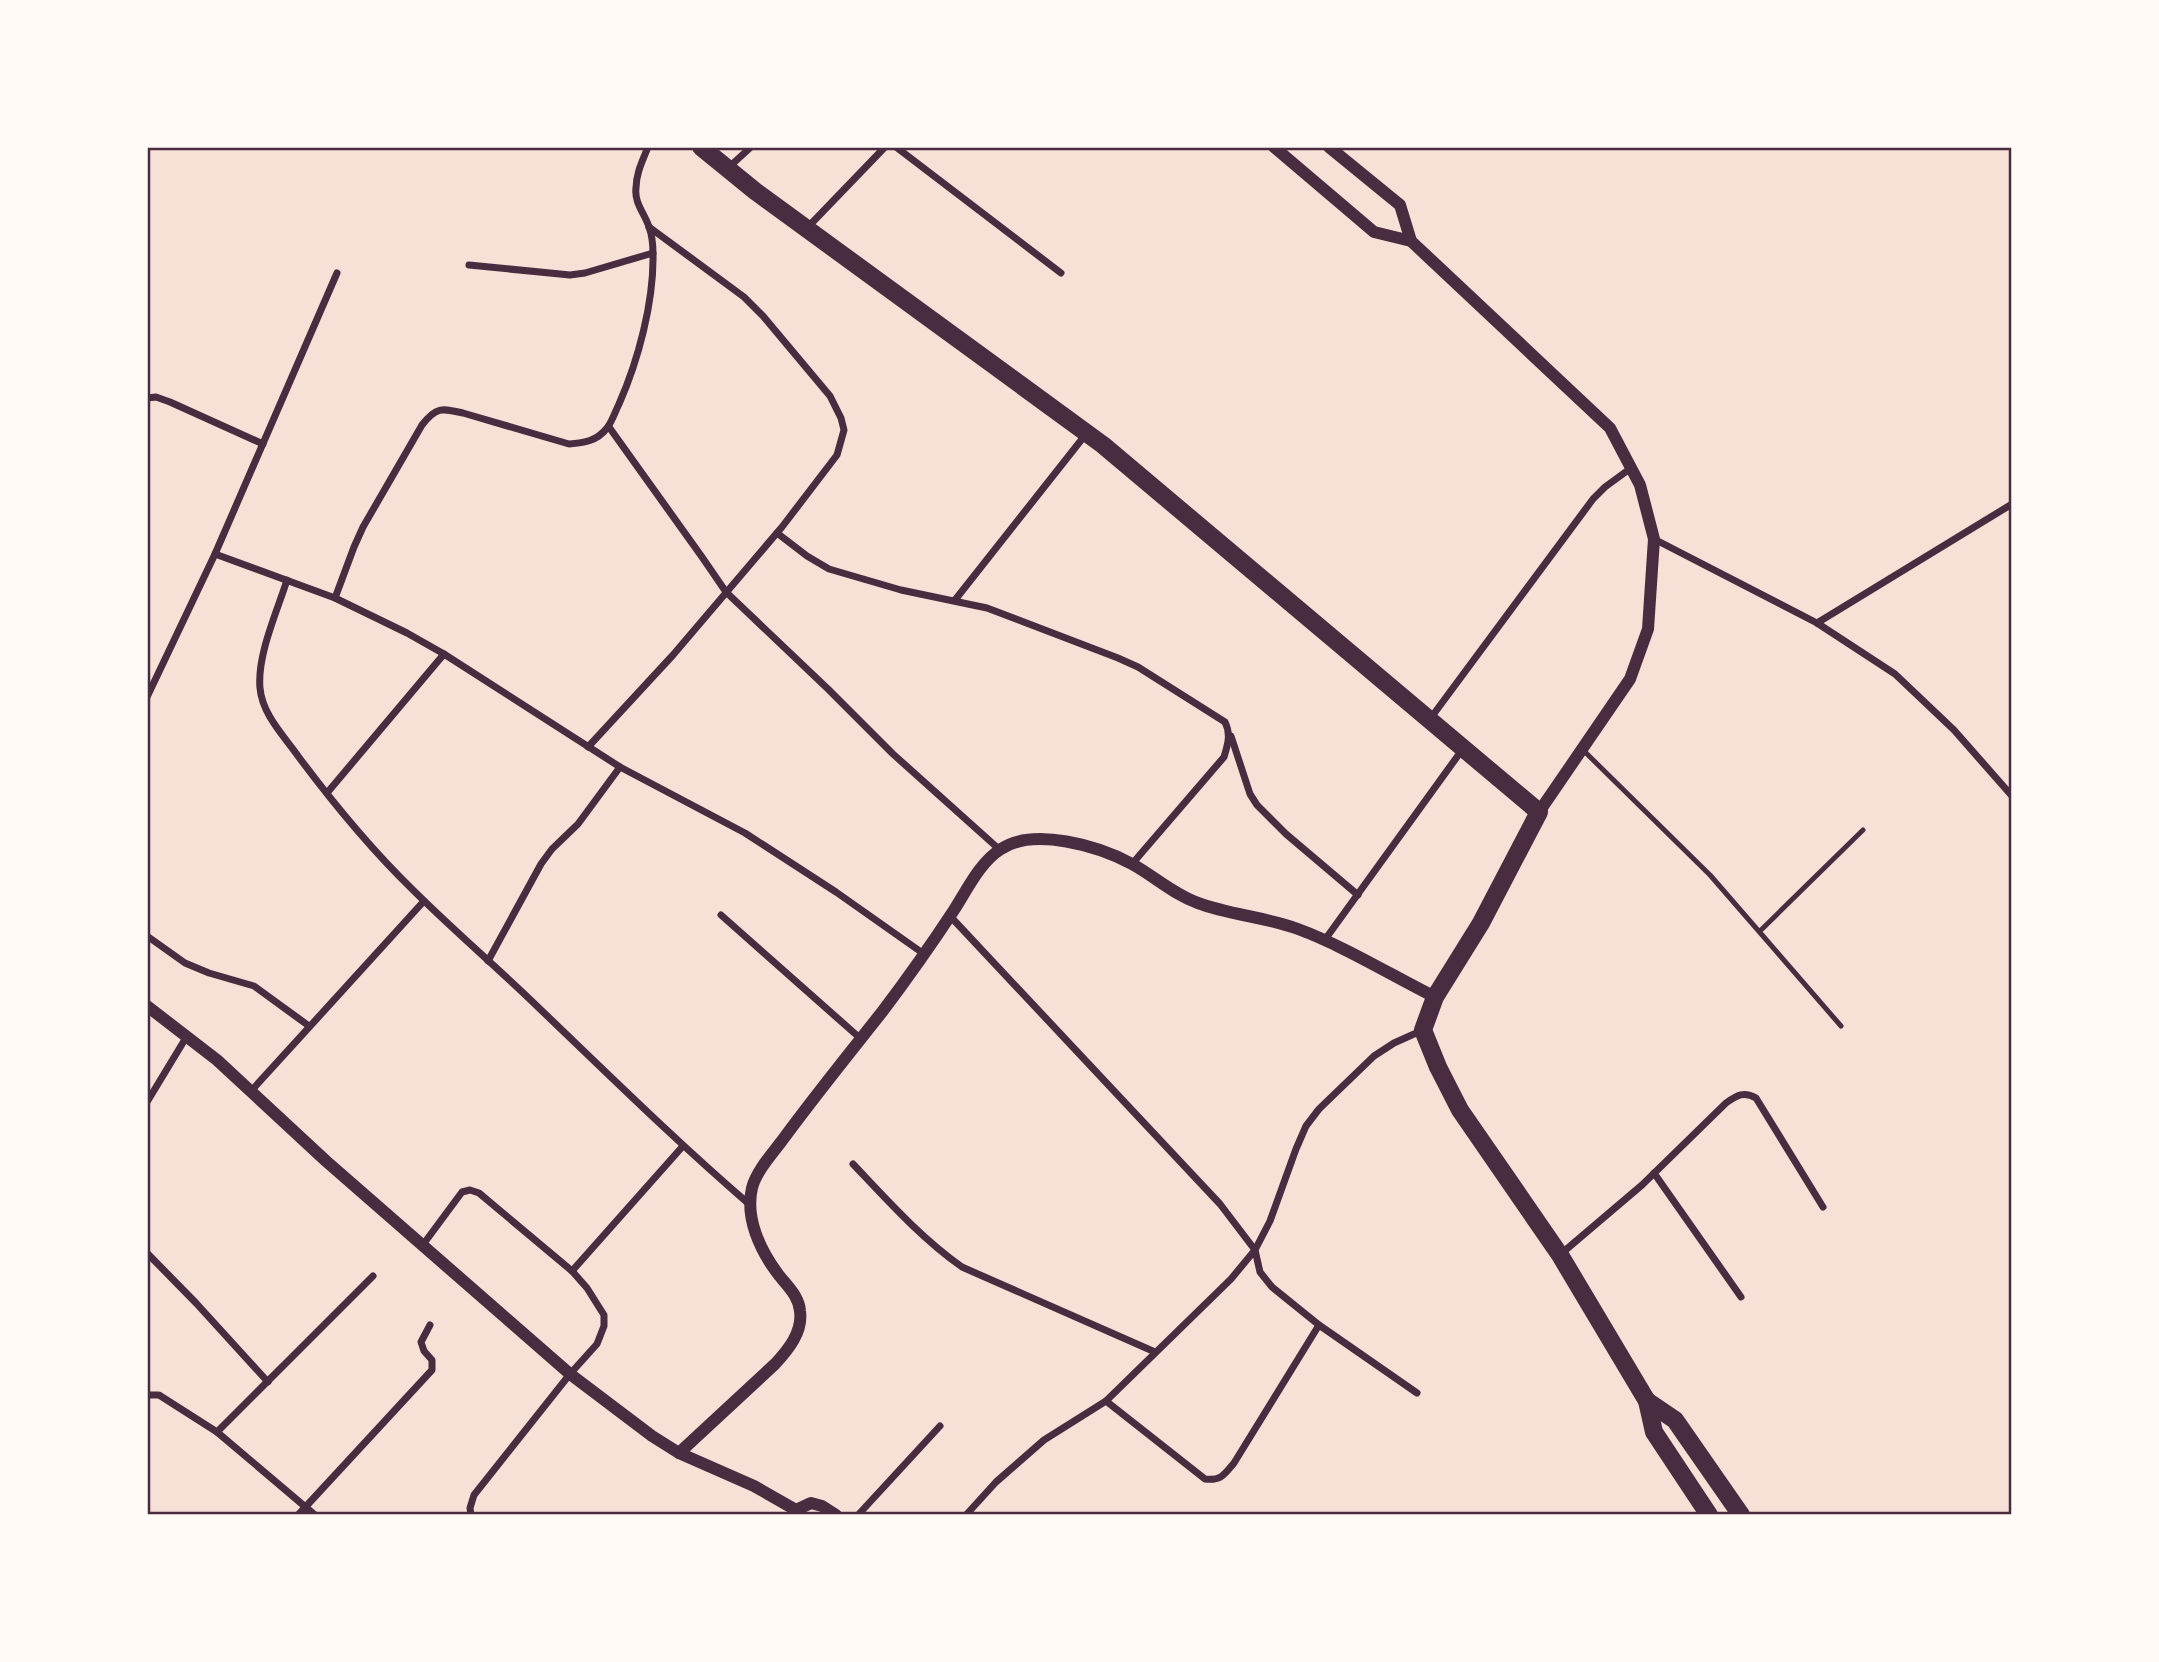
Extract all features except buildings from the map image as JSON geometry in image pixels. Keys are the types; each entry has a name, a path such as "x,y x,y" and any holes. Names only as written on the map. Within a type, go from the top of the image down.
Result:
{"main road":[{"path":"701,147 807,229 1086,434 1539,813 1481,923 1435,997 1423,1030 1460,1110 1560,1255 1647,1401 1654,1433 1709,1515"},
{"path":"1647,1401 1675,1420 1741,1515"}],"street":[{"path":"335,598 363,527 422,425 433,412 446,409 463,412 569,444 596,439 609,427 624,394 644,328 652,288 653,253 649,227 639,207 635,190 638,171 648,147"},
{"path":"728,169 751,147"},
{"path":"807,229 885,147"},
{"path":"896,147 1061,273"},
{"path":"1274,147 1374,232 1411,241 1610,428 1640,485 1654,539 1648,629 1630,679 1539,813"},
{"path":"1331,147 1400,205 1411,241"},
{"path":"588,747 673,655 777,533 837,455 844,430 830,396 763,316 744,297 649,227"},
{"path":"469,265 570,275 653,253"},
{"path":"147,697 215,554 337,273"},
{"path":"147,398 156,397 170,402 262,444"},
{"path":"609,427 726,592 893,754 1000,849"},
{"path":"955,600 1086,434"},
{"path":"1429,719 1587,506 1605,487 1631,468"},
{"path":"1817,623 2012,504"},
{"path":"777,533 829,569 901,590 987,608 1138,667 1225,722 1250,794 1257,805 1286,834 1358,895"},
{"path":"1654,539 1817,623 1895,674 1954,730 2012,796"},
{"path":"215,554 335,598 444,654 620,767 745,833 924,954"},
{"path":"287,580 268,640 260,688 267,711 327,793 424,901 683,1146 750,1204"},
{"path":"327,793 444,654"},
{"path":"1132,864 1224,757 1229,730"},
{"path":"1324,941 1463,749"},
{"path":"488,961 541,864 552,849 578,824 620,767"},
{"path":"679,1453 775,1364 789,1349 797,1333 800,1311 794,1293 765,1253 751,1219 753,1185 768,1161 924,954 983,866 1000,849 1035,839 1108,853 1132,864 1178,894 1199,903 1298,929 1435,997"},
{"path":"251,1090 424,901"},
{"path":"721,915 861,1039"},
{"path":"950,916 1220,1204 1255,1250 1260,1272 1272,1287 1319,1325 1417,1394"},
{"path":"147,936 185,963 254,986 309,1026"},
{"path":"147,1006 251,1090 326,1161 570,1374 652,1436 679,1453 754,1486 793,1513 811,1503 836,1515"},
{"path":"966,1515 996,1482 1044,1440 1106,1401 1231,1279 1255,1250 1270,1221 1301,1137 1319,1109 1374,1056 1394,1043 1423,1030"},
{"path":"147,1102 187,1036"},
{"path":"1560,1255 1739,1094 1745,1093 1756,1098 1823,1207"},
{"path":"572,1271 683,1146"},
{"path":"853,1164 919,1232 962,1267 1155,1352"},
{"path":"1654,1173 1741,1297"},
{"path":"422,1246 462,1192 470,1190 479,1193 572,1271 587,1288 604,1315 604,1326 597,1343 474,1495 471,1515"},
{"path":"147,1253 197,1303 268,1382"},
{"path":"217,1432 373,1276"},
{"path":"298,1515 432,1370 432,1360 424,1351 421,1342 430,1325"},
{"path":"1106,1401 1205,1479 1215,1480 1224,1476 1234,1463 1319,1325"},
{"path":"147,1395 159,1395 217,1432 315,1515"},
{"path":"858,1515 940,1426"}],"lane":[{"path":"1582,748 1675,839 1760,931 1841,1026"},
{"path":"1760,931 1863,830"}]}
